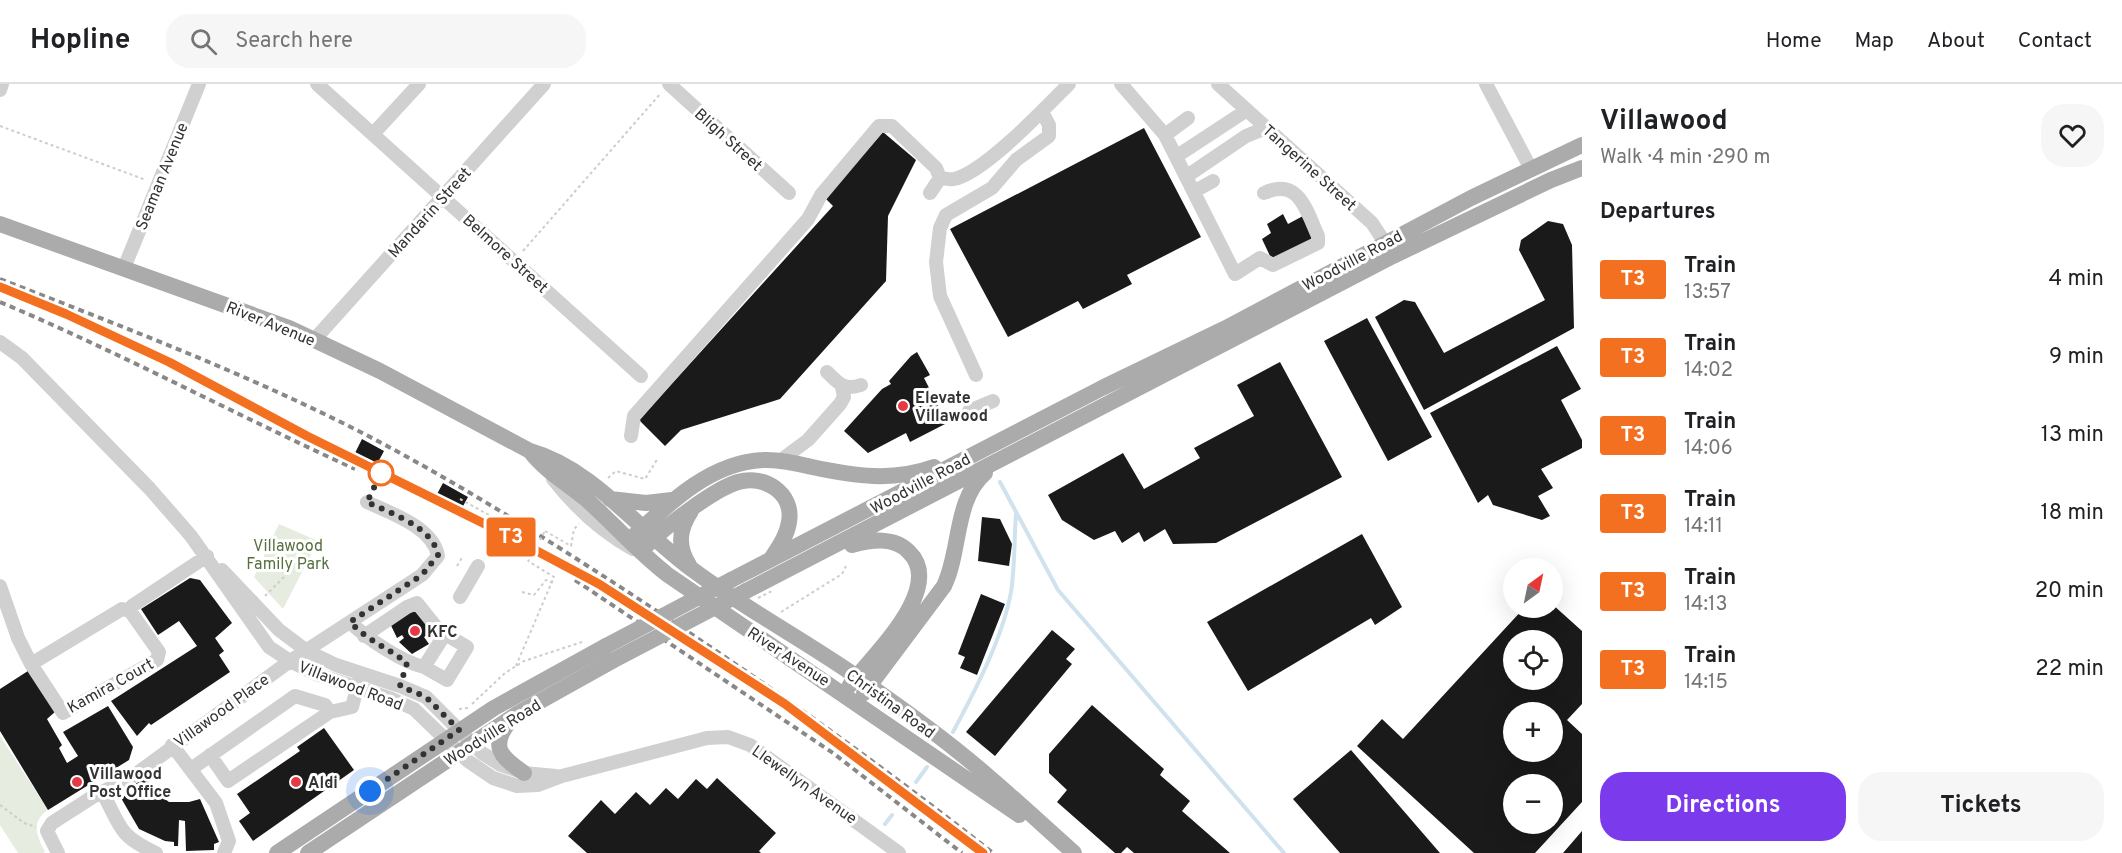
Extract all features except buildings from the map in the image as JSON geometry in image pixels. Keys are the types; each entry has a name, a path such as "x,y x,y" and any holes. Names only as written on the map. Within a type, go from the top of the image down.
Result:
{"main road":[{"name":"Woodville Road","path":"276,853 453,735 609,654 746,591 994,464 1390,249 1531,169 1582,145"},
{"name":"Woodville Road","path":"308,853 465,747 609,654 731,580 978,452 1226,328 1390,249 1582,168"},
{"name":"River Avenue","path":"0,224 262,318 314,340 417,390 530,451 555,460 609,499 647,534 693,571"},
{"name":"River Avenue","path":"530,451 546,470 587,500 634,547 682,586 851,698 980,789 1069,848"},
{"path":"609,499 646,504 672,500 725,468 763,459 782,460 855,475 883,478 921,472 978,452"},
{"path":"863,681 944,586 951,573 969,495 977,479 994,464"},
{"path":"647,534 737,482 760,480 771,484 785,499 790,520 787,531 770,560"},
{"path":"634,547 647,534 672,500"},
{"path":"692,510 681,529 680,544 682,554 693,571"},
{"path":"823,552 860,543 887,541 908,550 920,570 918,592 914,603 851,698"},
{"name":"Christina Road","path":"693,571 863,681 988,776 1069,848"},
{"path":"517,714 502,732 499,750 505,759 524,773"}],"street":[{"path":"0,90 2,84"},
{"name":"Seaman Avenue","path":"124,268 199,84"},
{"name":"Belmore Street","path":"317,84 444,196 641,376"},
{"path":"373,134 419,84"},
{"name":"Mandarin Street","path":"314,340 544,84"},
{"name":"Bligh Street","path":"669,84 789,194"},
{"path":"940,178 953,180 978,167 1042,112 1069,84"},
{"path":"1121,84 1165,135 1235,274 1260,258 1266,264 1273,265 1318,243 1317,236 1298,196 1286,188 1275,188 1264,193"},
{"name":"Tangerine Street","path":"1218,84 1372,223 1390,249"},
{"path":"1486,84 1531,169"},
{"path":"1177,156 1247,110"},
{"path":"976,375 940,296 936,262 939,228 946,215 992,188 1016,160 1049,136 1049,124 1042,112"},
{"path":"1165,135 1188,118"},
{"path":"631,435 634,416 808,219 821,195 879,126 892,126 936,168 940,178"},
{"path":"1186,176 1238,141 1266,128"},
{"path":"930,193 940,178"},
{"path":"1195,191 1213,181"},
{"name":"Villawood Road","path":"0,342 22,358 134,472 207,556 257,604 279,630 307,651 426,697 453,735 465,747"},
{"path":"782,460 808,440 844,397 842,387 826,372"},
{"path":"842,387 851,388 861,385"},
{"path":"969,411 993,401"},
{"name":"Villawood Place","path":"47,831 52,823 94,796 132,777 172,745 290,662 422,575 438,555 431,539 417,528 367,502"},
{"path":"31,664 122,609 130,611 132,606 207,556"},
{"name":"Villawood Road","path":"207,556 265,641 290,662 316,674 392,699 414,709 453,735"},
{"path":"460,597 478,566"},
{"name":"Kamira Court","path":"0,586 18,638 56,706 63,713 157,660 159,652 130,611"},
{"path":"350,622 364,636 389,649 407,663 424,667 447,680 467,647 436,628 417,603 407,607 364,636"},
{"path":"424,667 445,634"},
{"path":"400,686 407,663"},
{"path":"210,755 228,781 330,712 352,707 361,673"},
{"path":"191,769 296,696 325,705 330,712"},
{"name":"Llewellyn Avenue","path":"465,747 480,770 505,784 538,785 562,776 707,738 738,739 763,753 899,853"},
{"path":"172,745 216,803 229,841 224,853"},
{"name":"Llewellyn Avenue","path":"465,747 524,773 562,776"},
{"path":"103,793 123,833 131,842 156,853"},
{"path":"47,831 58,853"}],"path":[{"path":"514,261 669,84"},
{"path":"0,126 158,184"},
{"path":"608,479 616,471 637,479 645,479 658,458"},
{"path":"460,499 538,542"},
{"path":"516,666 554,577 528,561 545,531 571,546"},
{"path":"457,566 463,556"},
{"path":"263,598 288,573"},
{"path":"522,592 534,595 546,580 553,583"},
{"path":"459,709 468,709 505,673 516,666 587,640"},
{"path":"0,805 24,823 47,831"}],"green space":[{"name":"Villawood Family Park","path":"279,524 318,541 283,609 254,577"},
{"path":"0,736 48,810 37,824 38,835 45,852 43,853 18,853 0,825"}],"waterway":[{"path":"1000,482 1058,590 1284,853"},
{"path":"953,732 987,664 1002,627 1011,592 1016,514"},
{"path":"916,782 927,767"},
{"path":"885,824 892,815"}],"railway":[{"path":"0,279 238,375 316,410 429,469 539,535 709,646 853,747 993,853"},
{"path":"0,302 90,342 355,469"},
{"path":"59,311 154,355 307,436 540,552 615,594"},
{"path":"575,580 833,753 962,853"}],"train":[{"name":"T3","path":"0,287 66,314 169,362 307,436 505,534 599,584 711,654 785,704 892,782 983,853"}],"place":[{"name":"Elevate Villawood","path":"903,406"},
{"name":"KFC","path":"415,631"},
{"name":"Villawood Post Office","path":"77,782"},
{"name":"Aldi","path":"296,782"}],"route":[{"path":"370,791 459,730 426,697 400,686 407,663 389,649 364,636 350,622 422,575 434,563 438,555 431,539 417,528 367,502 381,473"}]}
